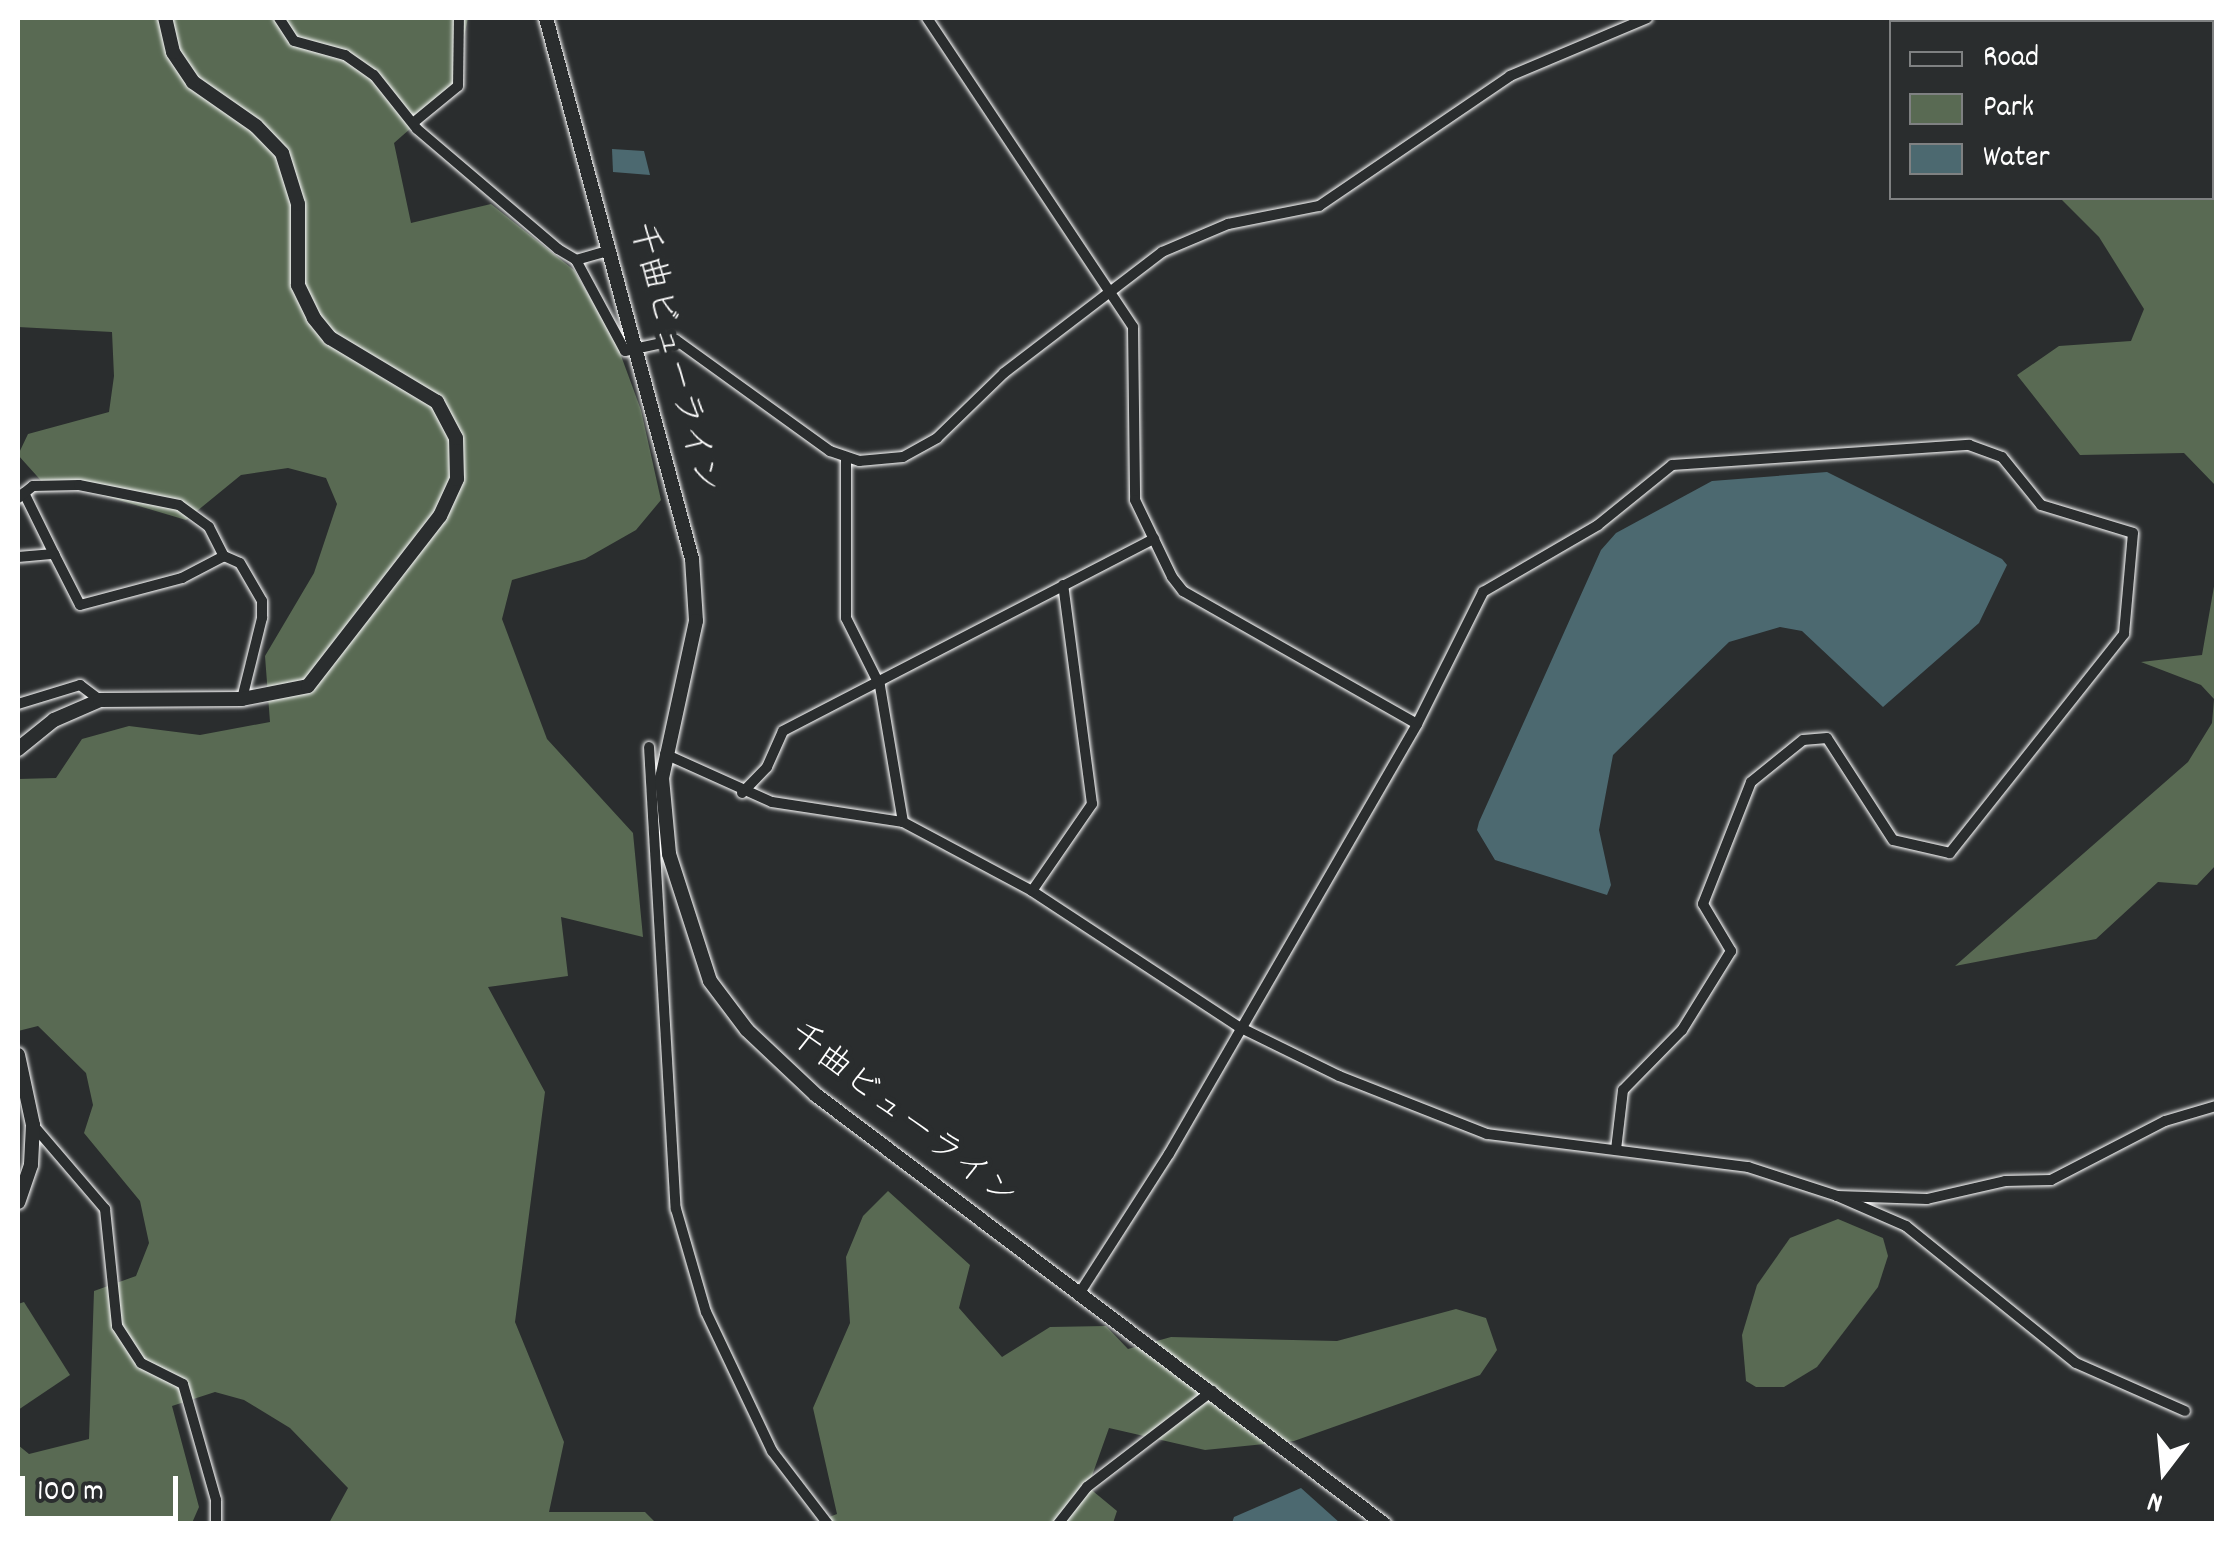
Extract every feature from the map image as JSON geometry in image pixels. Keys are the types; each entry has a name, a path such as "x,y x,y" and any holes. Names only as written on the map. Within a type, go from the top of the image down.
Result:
{"street":[{"path":"18,749 54,720 100,700 242,699 292,692 326,670 440,516 456,479 456,438 450,420 421,388 330,338 314,318 298,285 298,204 282,153 256,126 193,82 173,52 165,18"},
{"path":"279,18 294,41 345,55 374,74 413,123 459,168 576,260 622,349 676,340 846,458 880,461 918,450 1109,289 1203,233 1302,212 1336,198 1510,76 1647,18"},
{"path":"413,123 458,86 459,18"},
{"name":"千曲ビューライン","path":"546,18 639,346 696,590 691,650 665,754 669,854 686,922 726,1006 816,1095 1213,1390 1384,1524"},
{"path":"927,18 1038,194 1109,289 1135,336 1135,500 1184,591 1416,724"},
{"path":"576,260 613,249"},
{"path":"1079,1294 1416,724 1482,592 1598,525 1672,465 1969,445 2002,457 2041,505 2136,538 2124,634 1950,852 1893,840 1827,738 1803,740 1751,782 1703,904 1731,952 1690,1020 1623,1090 1616,1150"},
{"path":"846,458 846,618 878,679 903,822"},
{"path":"224,556 182,578 80,605 21,496 33,486 79,485 179,505 209,527 224,556 242,565 262,601 242,699"},
{"path":"742,793 767,767 782,731 1154,538"},
{"path":"18,557 55,556"},
{"path":"1032,891 1092,804 1063,585"},
{"path":"18,704 80,685 100,700"},
{"path":"649,747 676,1210 706,1312 772,1452 828,1524"},
{"path":"665,754 742,793 903,822 1032,891 1240,1027 1339,1076 1487,1134 1748,1167 1838,1196 1906,1226 2076,1363 2185,1412"},
{"path":"18,1055 33,1125 31,1165 18,1202"},
{"path":"1838,1196 1928,1199 2005,1181 2051,1180 2166,1121 2216,1106"},
{"path":"33,1125 105,1209 117,1326 141,1364 183,1384 208,1467 216,1524"},
{"path":"1058,1524 1088,1487 1213,1390"}],"green space":[{"path":"18,18 468,18 452,92 394,143 411,223 491,204 574,270 616,342 641,410 661,500 636,530 585,559 512,580 502,619 547,739 633,833 643,937 561,917 568,976 488,987 545,1092 515,1322 564,1442 549,1512 645,1512 656,1523 329,1523 348,1488 290,1428 244,1400 215,1392 172,1406 199,1507 192,1523 18,1523 18,1445 29,1454 89,1439 94,1291 136,1276 149,1243 140,1201 84,1133 93,1105 86,1073 38,1026 18,1031 18,779 56,778 82,739 129,726 200,735 270,722 265,656 314,573 337,504 326,478 288,468 241,475 186,520 65,484 45,485 18,455 28,434 109,412 114,376 112,332 18,327"},
{"path":"2017,18 2190,20 2018,20"},
{"path":"2214,45 2216,486 2184,453 2080,455 2017,375 2059,346 2131,341 2144,309 2099,237 2062,200 2214,200"},
{"path":"2216,575 2216,865 2197,885 2158,882 2096,939 1955,966 2188,762 2212,723 2214,699 2201,685 2141,662 2202,655"},
{"path":"888,1191 970,1265 959,1308 1002,1357 1050,1327 1106,1326 1128,1349 1171,1337 1337,1341 1456,1309 1486,1318 1497,1350 1480,1375 1294,1441 1205,1450 1109,1428 1088,1487 1117,1511 1113,1523 811,1524 837,1514 813,1408 850,1323 846,1257 863,1216"},
{"path":"1838,1219 1883,1238 1888,1256 1878,1287 1817,1367 1784,1387 1756,1387 1746,1381 1742,1335 1757,1285 1790,1238"},
{"path":"24,1302 70,1375 18,1410 18,1304"}],"water":[{"path":"612,149 644,151 650,175 613,172"},
{"path":"1827,472 2002,559 2007,565 1979,623 1883,707 1802,631 1780,627 1729,642 1613,755 1599,830 1611,885 1607,895 1495,860 1477,830 1479,822 1601,550 1616,533 1712,481"},
{"path":"1301,1488 1340,1523 1232,1523 1234,1517"}]}
